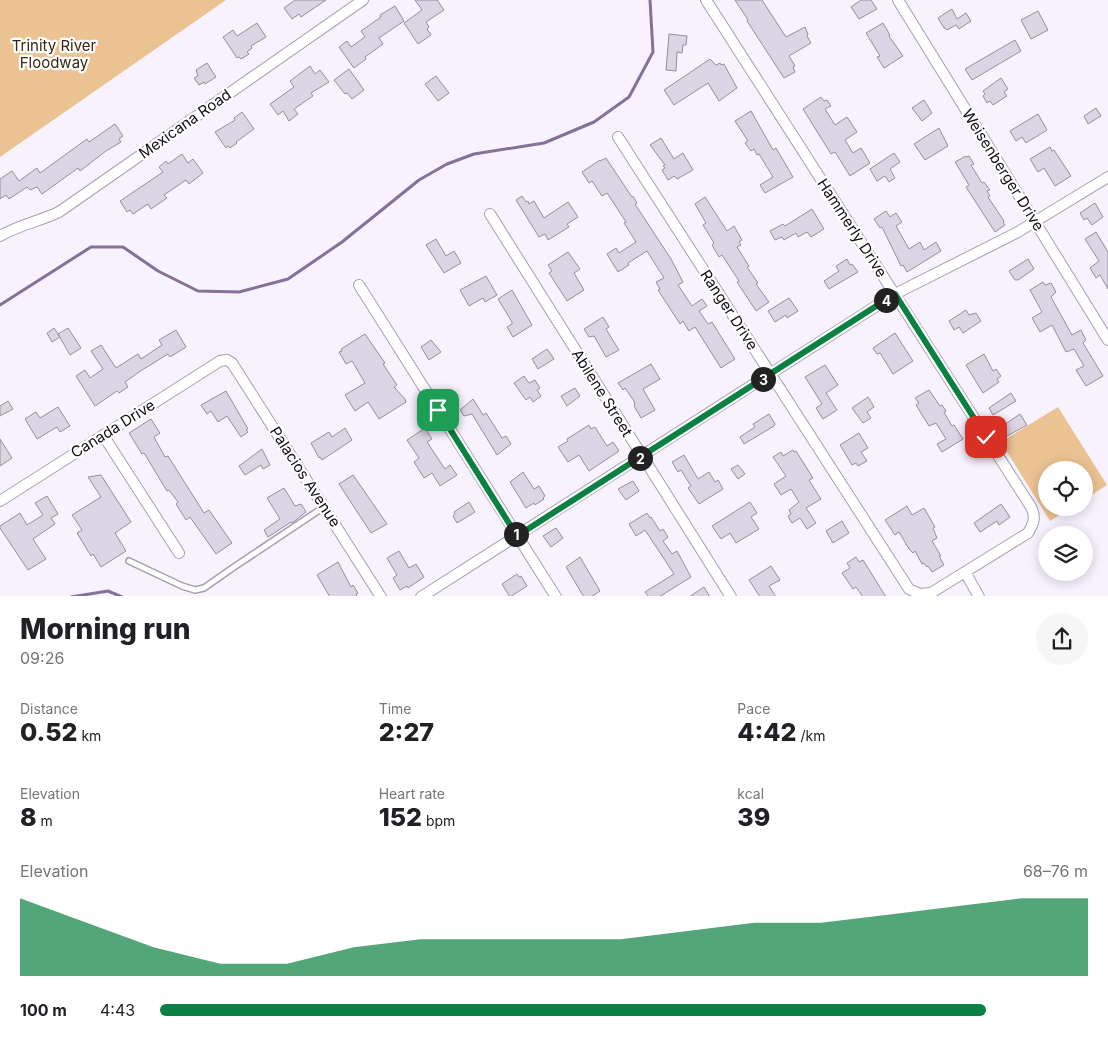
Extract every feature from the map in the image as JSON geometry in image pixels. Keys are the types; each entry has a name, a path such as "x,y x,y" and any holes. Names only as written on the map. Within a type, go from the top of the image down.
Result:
{"street":[{"name":"Mexicana Road","path":"0,236 8,231 46,219 59,212 364,0"},
{"name":"Hammerly Drive","path":"706,0 1035,515 1033,525 1028,533 965,572"},
{"name":"Weisenberger Drive","path":"898,0 1108,340"},
{"name":"Ranger Drive","path":"618,138 909,589 920,594 931,593 965,572"},
{"path":"421,596 642,457 895,294 1035,222 1108,177"},
{"name":"Abilene Street","path":"490,214 731,596"},
{"path":"359,285 556,596"},
{"name":"Canada Drive","path":"0,501 220,361 227,360"},
{"name":"Palacios Avenue","path":"227,360 232,363 381,596"},
{"path":"103,435 179,553"},
{"path":"965,572 979,596"}],"lane":[{"path":"129,561 182,586 196,590 204,588 324,507"}],"green space":[{"name":"Trinity River Floodway","path":"0,0 226,0 0,157"},
{"path":"1058,407 1092,461 1038,461 1038,502 1001,442"},
{"path":"1093,463 1107,485 1093,494"},
{"path":"1047,516 1058,516 1050,521"}],"building":[{"path":"295,0 326,0 301,17 299,14 292,19 284,8"},
{"path":"415,0 437,0 444,10 426,22 429,27 427,29 431,35 418,44 404,23 422,10"},
{"path":"735,0 762,0 786,37 805,27 811,43 789,56 795,66 793,67 795,72 784,78"},
{"path":"861,0 871,0 877,9 859,19 851,7"},
{"path":"395,6 404,21 379,38 383,44 354,68 339,47 347,41 351,47 365,37 361,31 381,17 380,15"},
{"path":"952,9 957,19 966,13 971,21 959,29 956,25 947,30 938,18"},
{"path":"1038,11 1048,30 1031,39 1021,20"},
{"path":"257,23 266,37 251,46 252,48 247,52 249,54 241,59 237,58 223,37 233,30 237,36"},
{"path":"883,23 889,36 903,56 884,68 877,57 880,56 866,33"},
{"path":"669,34 687,36 686,45 683,45 682,53 677,52 676,71 666,70"},
{"path":"1015,40 1021,51 972,80 965,69"},
{"path":"710,59 716,65 724,64 737,88 719,101 708,83 674,105 664,90"},
{"path":"207,63 216,77 205,84 204,82 199,85 194,78 198,76 196,70"},
{"path":"310,66 315,74 320,70 329,82 311,93 313,96 294,109 298,114 289,121 283,111 278,115 270,104 294,87 290,81"},
{"path":"349,69 364,90 352,99 347,93 345,94 334,80"},
{"path":"436,76 449,93 438,101 425,84"},
{"path":"1001,78 1008,89 1004,92 1007,96 993,105 990,101 987,103 983,96 985,94 983,91"},
{"path":"821,97 824,101 827,100 831,106 825,109 835,125 847,117 857,132 845,140 853,153 861,148 870,163 850,176 835,152 831,154 803,109"},
{"path":"924,100 932,113 922,121 912,108"},
{"path":"1096,108 1101,116 1088,124 1084,116"},
{"path":"751,111 773,150 776,148 793,177 765,193 760,185 773,177 759,154 757,155 754,149 751,151 745,143 748,141 735,121"},
{"path":"242,112 254,129 230,148 228,146 226,148 215,132 235,120 234,118"},
{"path":"1038,114 1047,130 1026,143 1022,137 1016,141 1010,131"},
{"path":"115,124 123,136 119,139 121,142 80,171 78,168 42,194 37,187 30,190 27,187 9,199 6,195 0,199 0,179 12,171 19,181 37,168 40,173 87,139 89,142"},
{"path":"939,128 948,146 925,160 914,144"},
{"path":"661,138 674,159 683,153 693,170 677,179 674,176 668,180 662,170 665,168 663,166 665,165 650,145"},
{"path":"1050,147 1071,176 1055,186 1044,168 1038,172 1030,159"},
{"path":"894,153 900,162 890,169 895,178 889,182 885,176 877,181 870,169"},
{"path":"182,154 188,163 193,159 203,173 189,184 186,180 164,195 167,198 151,209 148,204 133,214 130,210 127,212 120,201 163,172 159,167 166,161 168,164"},
{"path":"969,156 974,164 971,165 982,183 984,182 990,190 987,191 990,196 988,197 1004,221 1005,225 995,232 966,187 969,185 955,162"},
{"path":"606,158 633,196 637,203 635,204 671,259 683,282 678,285 692,306 702,299 707,306 699,311 708,324 712,322 735,359 721,368 695,327 689,331 683,321 680,324 658,290 660,289 656,282 664,278 647,251 618,272 607,254 616,248 619,253 636,242 624,223 626,222 607,193 602,196 592,181 589,183 582,172"},
{"path":"522,196 529,204 534,201 544,218 568,202 578,217 567,224 569,227 548,240 545,234 539,237 516,200"},
{"path":"705,197 727,231 734,226 742,240 739,242 741,245 737,247 758,283 756,284 769,302 756,311 722,255 719,257 712,245 714,243 703,225 706,223 695,204"},
{"path":"1095,203 1103,217 1092,225 1087,218 1084,220 1080,213"},
{"path":"812,209 824,229 811,237 807,232 798,237 796,233 784,240 782,237 775,240 770,231 783,224 785,226"},
{"path":"886,211 890,217 896,213 902,222 896,226 909,249 920,242 924,250 936,242 941,251 907,272 903,265 901,266 882,227 880,228 874,219"},
{"path":"1096,232 1108,252 1108,289 1100,275 1096,278 1090,268 1099,261 1085,239"},
{"path":"436,239 446,256 454,251 461,263 444,273 426,245"},
{"path":"568,252 580,269 574,273 584,290 567,301 549,273 552,271 548,265"},
{"path":"847,259 850,265 852,264 858,272 829,289 824,281 839,271 836,266"},
{"path":"1028,259 1034,269 1018,280 1015,280 1009,271"},
{"path":"486,276 497,295 485,302 483,298 469,306 460,290"},
{"path":"1043,282 1045,285 1051,283 1056,292 1051,297 1072,335 1081,330 1086,340 1083,343 1103,376 1086,386 1076,370 1084,366 1074,349 1066,352 1052,325 1040,332 1032,318 1042,312 1030,290"},
{"path":"512,290 532,325 513,337 507,327 512,322 498,299"},
{"path":"789,298 798,311 787,318 786,315 775,322 768,311"},
{"path":"966,310 969,315 976,313 981,321 963,333 959,327 954,330 949,321"},
{"path":"603,317 609,327 606,329 619,350 606,357 594,336 589,337 584,329"},
{"path":"54,328 60,337 52,342 47,333"},
{"path":"68,328 81,348 70,355 58,334"},
{"path":"176,330 186,347 170,357 168,354 142,370 125,382 128,387 119,393 117,391 95,406 76,376 85,370 90,378 103,369 91,351 101,345 116,368 138,354 141,359 162,345 159,340"},
{"path":"895,333 913,361 893,374 880,353 877,354 873,348"},
{"path":"365,334 385,363 383,364 397,385 394,387 406,402 379,419 368,402 355,411 345,395 365,383 352,361 346,364 339,352"},
{"path":"431,340 441,352 429,360 421,347"},
{"path":"547,349 554,359 538,369 532,359"},
{"path":"984,354 993,371 996,369 1001,376 997,379 999,382 983,393 966,365"},
{"path":"651,364 660,379 643,389 655,410 641,418 634,406 634,401 625,388 623,390 618,383"},
{"path":"825,365 838,385 826,393 837,410 823,419 816,408 822,404 805,377"},
{"path":"524,376 529,383 535,380 540,388 537,390 541,396 533,402 530,397 526,400 514,383"},
{"path":"575,388 580,396 567,406 561,396"},
{"path":"929,390 940,406 942,405 952,426 954,425 963,439 942,452 937,444 946,439 936,423 929,426 916,405 919,403 915,398"},
{"path":"226,391 248,429 246,430 248,432 241,437 227,416 218,422 211,411 207,414 201,405"},
{"path":"1011,393 1016,401 993,415 989,408"},
{"path":"868,397 874,407 867,412 871,418 863,423 852,408"},
{"path":"473,399 483,415 486,413 502,438 506,436 511,444 497,455 472,414 464,416 460,410"},
{"path":"8,401 13,409 0,416 0,406"},
{"path":"58,407 70,426 60,432 57,427 37,439 25,419 36,412 40,418"},
{"path":"769,414 775,424 774,426 744,444 740,437 755,427 753,424"},
{"path":"1020,414 1027,425 1007,436 1001,427"},
{"path":"151,419 160,433 154,437 165,457 168,456 204,513 209,510 232,543 216,554 190,517 186,520 176,504 178,502 169,490 167,491 144,453 142,454 129,433"},
{"path":"589,425 591,429 595,427 607,446 613,442 619,451 589,471 579,455 568,462 558,447"},
{"path":"345,428 352,440 322,460 319,458 311,443 329,432 332,437"},
{"path":"425,428 432,439 427,442 445,469 450,465 457,475 440,486 432,473 424,478 414,462 419,458 407,440"},
{"path":"859,433 868,448 861,452 867,461 858,466 856,463 852,465 840,445"},
{"path":"0,439 12,458 0,466"},
{"path":"262,449 270,465 263,469 261,465 245,475 239,466"},
{"path":"793,450 794,452 796,451 813,478 809,480 821,499 806,508 816,523 807,529 800,518 792,523 788,516 791,514 789,510 799,502 791,489 781,495 774,484 786,476 773,457 781,452 783,456"},
{"path":"684,455 698,479 709,472 715,482 718,480 723,489 699,504 688,488 691,486 681,470 678,472 672,462"},
{"path":"738,465 745,474 738,479 731,469"},
{"path":"523,472 534,489 539,486 545,496 544,499 535,505 534,503 526,508 510,482"},
{"path":"101,475 131,522 115,533 126,551 101,567 93,554 91,556 77,533 82,530 72,515 101,497 88,477"},
{"path":"353,475 387,524 371,533 339,484"},
{"path":"633,481 639,491 626,500 618,489"},
{"path":"284,488 295,506 301,504 306,512 268,537 264,530 280,519 267,498"},
{"path":"47,496 58,514 51,518 55,524 33,539 46,559 28,570 0,526 20,513 27,525 43,515 35,503"},
{"path":"469,502 475,512 457,523 453,516 454,512"},
{"path":"750,502 757,513 751,517 759,529 736,543 730,533 721,539 712,526"},
{"path":"1001,504 1010,517 999,525 997,521 980,532 974,523"},
{"path":"907,506 912,515 924,508 935,527 933,528 937,538 932,541 944,565 932,572 928,566 924,563 922,564 915,551 913,553 909,549 899,532 895,535 885,520"},
{"path":"647,513 660,531 663,529 668,537 663,541 672,554 677,551 691,577 661,596 648,596 645,592 674,574 645,530 636,536 629,524"},
{"path":"842,521 849,533 833,543 826,531"},
{"path":"556,528 563,538 551,547 543,536"},
{"path":"399,551 409,568 416,564 424,577 408,588 407,586 400,590 393,578 397,575 387,558"},
{"path":"580,557 600,591 592,596 583,596 566,567"},
{"path":"856,557 859,562 863,560 885,596 862,596 856,587 853,589 842,573 850,568 847,563"},
{"path":"338,562 351,587 353,585 358,593 357,596 329,596 317,575"},
{"path":"771,566 780,580 769,586 775,596 759,596 749,580"},
{"path":"517,574 519,577 521,576 527,586 509,596 502,584"},
{"path":"704,587 709,596 690,596"}],"waterway":[{"path":"0,305 91,247 123,247 158,271 198,291 239,292 288,279 342,242 419,180 447,164 474,154 544,143 594,122 629,97 653,52 650,0"},
{"path":"77,596 108,591 120,596"}],"route":[{"path":"438,410 517,536 895,294 986,437"}]}
